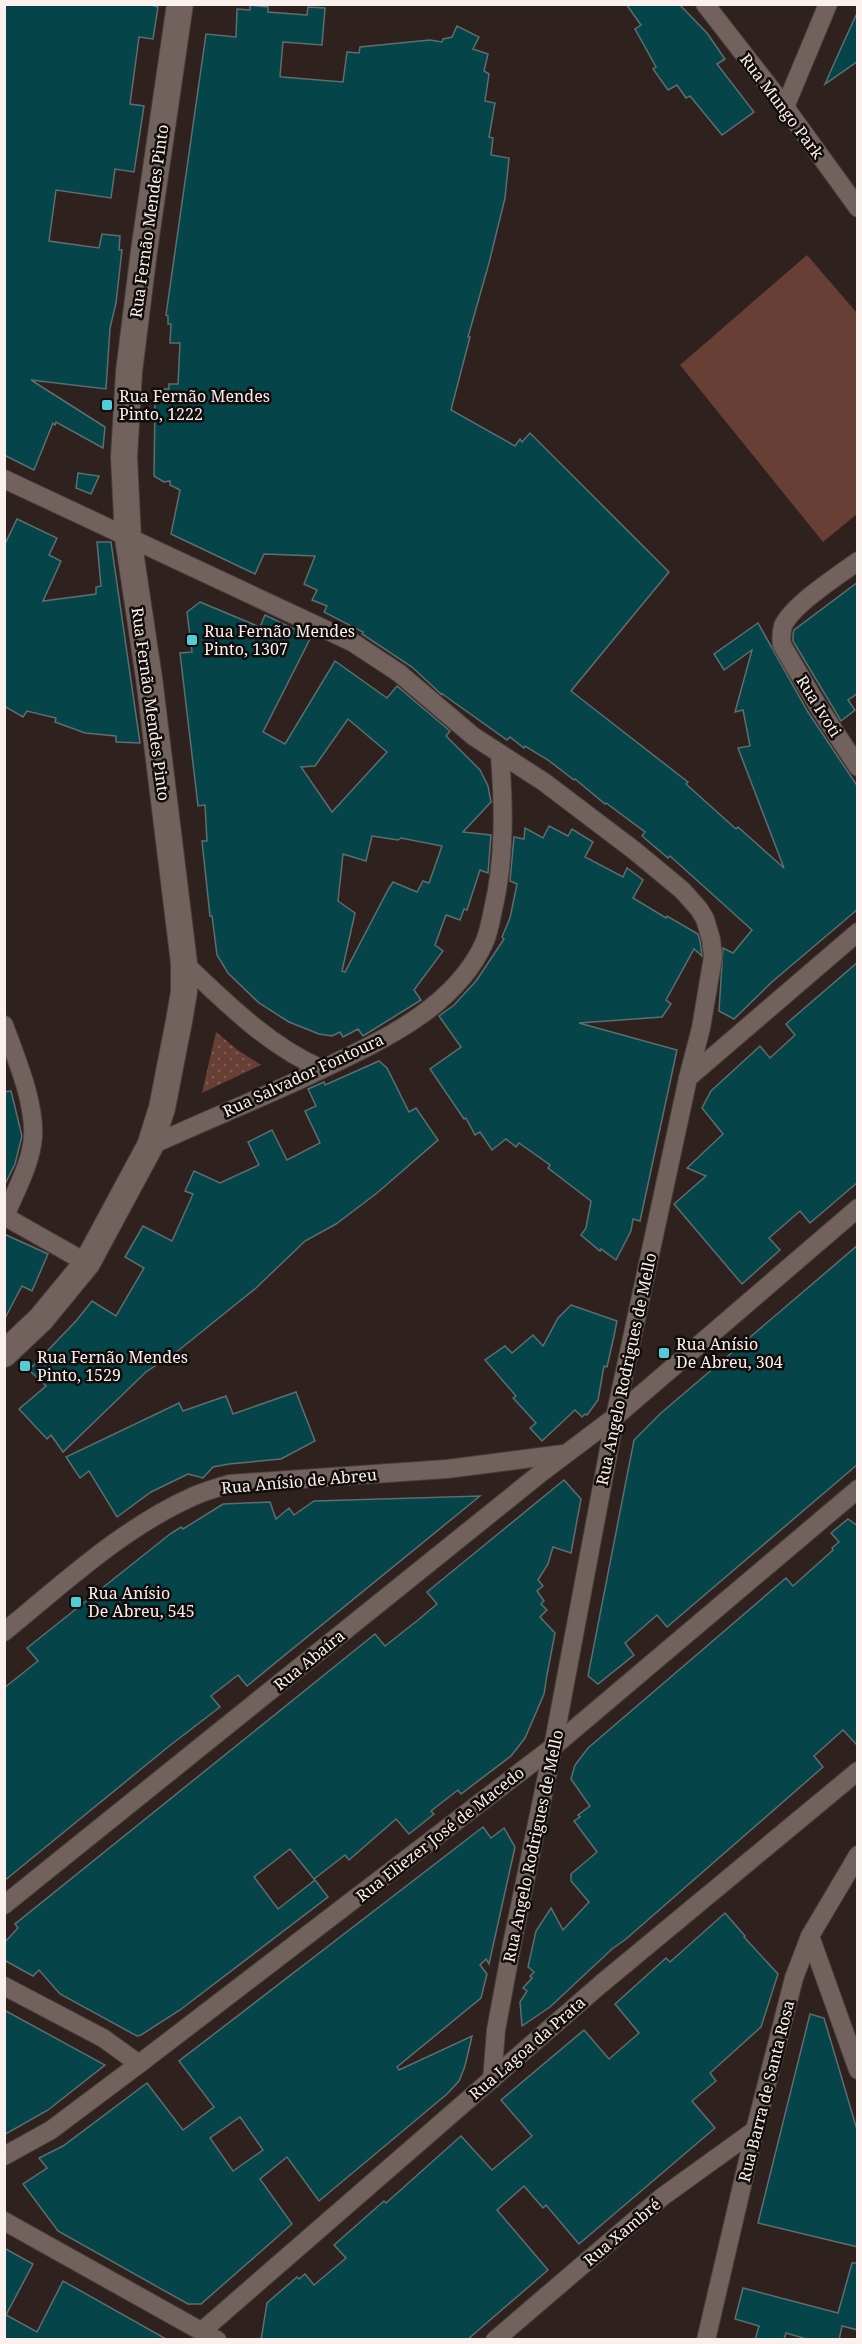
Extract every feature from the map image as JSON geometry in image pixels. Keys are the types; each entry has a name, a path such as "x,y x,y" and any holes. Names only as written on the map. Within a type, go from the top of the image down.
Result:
{"street":[{"name":"Rua Fernão Mendes Pinto","path":"4,1354 41,1318 87,1263 150,1146 162,1108 184,992 184,963 149,678 128,537 124,458 129,372 180,4"},
{"name":"Rua Mungo Park","path":"705,4 785,106 858,208"},
{"path":"785,106 828,4"},
{"path":"4,479 352,642 399,673 452,720 500,756"},
{"name":"Rua Ivoti","path":"858,561 791,615 784,624 781,634 782,645 858,767"},
{"name":"Rua Salvador Fontoura","path":"150,1146 365,1049 403,1027 446,995 465,973 486,940 499,885 504,805 500,756"},
{"name":"Rua Angelo Rodrigues de Mello","path":"492,2080 496,2030 510,1954 553,1748 615,1417 688,1078 701,1028 712,957 711,939 705,919 682,890 636,851 544,782 500,756"},
{"path":"688,1078 858,932"},
{"path":"184,963 234,1011 299,1059 322,1069"},
{"path":"4,1025 22,1078 31,1117 33,1138 27,1162 5,1216 87,1263"},
{"path":"615,1417 858,1208"},
{"name":"Rua Abaíra","path":"4,1905 615,1417"},
{"name":"Rua Anísio de Abreu","path":"4,1632 93,1558 155,1517 195,1496 229,1484 447,1469 566,1454"},
{"name":"Rua Eliezer José de Macedo","path":"4,2156 51,2130 553,1748 858,1489"},
{"name":"Rua Lagoa da Prata","path":"209,2336 492,2080 680,1916 858,1771"},
{"name":"Rua Barra de Santa Rosa","path":"706,2340 755,2130 794,1978 810,1936 858,1855"},
{"path":"810,1936 858,2070"},
{"path":"4,1986 103,2038 139,2064"},
{"name":"Rua Xambré","path":"495,2340 662,2198 755,2130"},
{"path":"4,2221 209,2336"}],"shaded area":[{"path":"807,255 857,313 857,514 823,542 680,365"},
{"path":"216,1032 261,1065 202,1093"}],"building":[{"path":"4,4 148,4 158,7 153,39 139,37 130,104 144,106 134,172 115,169 111,198 56,190 49,241 99,248 102,234 120,236 119,250 122,250 116,303 110,328 106,389 31,380 105,427 103,448 56,422 55,425 53,423 34,470 4,455"},
{"path":"626,4 679,4 707,33 725,59 717,64 754,112 722,135 690,96 686,98 677,85 668,90 653,69 656,67 635,29 641,25"},
{"path":"250,5 268,7 268,12 307,15 308,7 325,8 322,45 283,42 280,76 282,77 343,82 347,52 359,53 360,47 430,40 442,42 443,39 452,37 457,26 479,37 473,49 488,54 484,71 489,74 485,101 495,103 489,137 493,138 491,155 509,158 505,198 451,410 515,446 520,439 522,442 530,433 669,572 571,691 688,782 686,784 736,829 738,827 784,868 738,748 750,746 743,710 735,712 752,650 724,670 714,654 758,623 808,712 858,787 858,909 773,981 734,1019 719,1011 723,948 733,953 752,930 670,856 668,858 642,836 645,832 548,760 525,746 524,748 510,737 507,740 441,693 442,695 412,667 362,634 363,632 324,612 327,606 312,600 317,590 304,584 315,556 264,554 255,574 171,534 180,490 170,485 170,481 164,482 154,476 155,404 157,389 169,389 169,384 178,384 180,343 170,343 171,324 168,324 166,315 206,34 236,37 237,9 250,10"},
{"path":"858,11 858,61 825,84 841,48"},
{"path":"78,473 99,476 91,494 76,488"},
{"path":"17,519 57,538 49,555 61,561 43,601 96,594 96,587 101,586 97,542 111,542 140,743 116,742 116,736 85,733 55,722 56,718 27,711 23,717 4,706 4,546"},
{"path":"858,582 858,693 848,700 855,710 841,721 793,641 793,634 794,630"},
{"path":"200,602 260,627 265,615 311,637 263,732 285,744 335,661 387,698 397,686 450,731 446,736 480,770 488,786 491,802 463,832 491,835 488,873 480,870 467,910 464,909 460,920 446,915 435,945 443,951 414,990 421,1000 363,1036 358,1029 343,1037 340,1032 332,1036 319,1034 289,1022 259,1003 228,973 217,955 212,916 210,916 202,841 207,841 205,805 198,806 180,653 192,652 187,612","holes":["348,719 387,752 332,812 301,767 315,766","372,836 398,840 401,838 442,846 429,883 423,881 417,892 393,882 345,972 342,971 355,913 338,901 343,854 366,861"]},
{"path":"549,826 568,836 572,829 593,842 585,857 623,877 627,868 643,880 633,898 698,934 700,941 702,956 694,949 666,1000 671,1004 662,1017 579,1023 677,1050 640,1221 633,1219 631,1231 616,1260 601,1249 600,1251 581,1235 586,1228 591,1201 548,1168 550,1165 519,1143 516,1147 506,1139 492,1150 480,1132 475,1135 466,1118 464,1119 430,1069 461,1047 439,1016 454,1005 476,981 504,939 502,937 510,918 517,884 510,881 514,837 524,839 525,828 543,838"},
{"path":"858,962 858,1182 810,1223 800,1211 769,1238 780,1250 742,1284 674,1204 706,1176 687,1168 723,1134 702,1108 711,1091 760,1046 770,1058 795,1035 786,1024"},
{"path":"379,1061 387,1068 409,1112 416,1108 438,1140 377,1193 336,1224 305,1241 256,1288 179,1350 146,1372 63,1452 51,1435 47,1439 19,1409 46,1386 29,1370 92,1301 116,1316 144,1268 125,1257 143,1226 172,1241 193,1194 185,1191 194,1171 220,1183 259,1165 248,1142 272,1130 287,1160 320,1143 305,1111 316,1106 308,1089 324,1082 325,1085"},
{"path":"11,1091 22,1136 15,1164 4,1186 4,1092"},
{"path":"4,1234 48,1254 32,1291 22,1286 4,1320"},
{"path":"858,1245 858,1464 667,1627 657,1615 625,1643 634,1655 598,1684 588,1676 634,1440 661,1413"},
{"path":"571,1305 617,1321 614,1336 607,1367 604,1366 598,1400 587,1415 582,1417 575,1410 542,1441 530,1428 536,1423 513,1398 516,1396 485,1360 505,1346 512,1353 533,1335 543,1346 558,1318"},
{"path":"296,1392 315,1441 281,1459 213,1467 203,1478 188,1474 151,1492 117,1517 89,1471 80,1478 66,1457 179,1403 183,1411 226,1396 233,1414"},
{"path":"564,1480 581,1499 571,1553 553,1547 548,1564 538,1580 543,1586 537,1591 544,1601 541,1604 547,1610 540,1617 555,1633 544,1694 525,1738 511,1756 461,1794 458,1790 431,1811 434,1814 409,1834 396,1819 349,1860 345,1855 314,1879 290,1849 254,1877 278,1909 315,1880 328,1897 180,2010 141,2035 137,2036 60,1994 39,1970 33,1976 4,1960 4,1943 18,1928 15,1924 375,1634 385,1646 418,1620 437,1604 427,1592"},
{"path":"480,1496 247,1686 238,1675 211,1696 220,1707 4,1881 4,1688 38,1661 27,1648 170,1534 181,1527 183,1529 223,1504 270,1502 276,1519 289,1508 294,1515 314,1501"},
{"path":"848,1519 858,1526 858,1746 843,1730 814,1756 823,1767 612,1949 550,2007 522,2026 520,2002 527,1991 523,1988 534,1972 528,1967 536,1931 551,1908 563,1930 589,1902 571,1881 571,1874 597,1852 574,1821 590,1806 571,1779 575,1765 588,1748 786,1578 793,1586 833,1550 832,1548 839,1542 831,1533"},
{"path":"483,1827 491,1838 504,1828 515,1847 489,1964 486,1959 480,1965 487,1974 481,1998 397,2067 399,2070 472,2036 459,2081 447,2094 319,2201 287,2157 260,2179 292,2224 201,2304 188,2304 58,2231 23,2184 47,2168 39,2158 63,2146 147,2083 183,2130 214,2107 179,2061","holes":["240,2117 263,2150 233,2171 210,2138"]},
{"path":"725,1913 778,1974 761,2027 710,2073 716,2081 692,2101 715,2128 579,2244 546,2205 543,2208 524,2186 497,2210 548,2270 467,2340 261,2340 267,2303 297,2277 299,2279 305,2274 314,2285 346,2258 334,2245 384,2201 386,2203 461,2136 492,2170 532,2136 501,2100 584,2030 609,2059 639,2033 615,2004 666,1958 670,1962"},
{"path":"4,2010 105,2065 48,2110 4,2135"},
{"path":"810,2014 824,2018 858,2133 858,2247 758,2223"},
{"path":"4,2248 33,2264 6,2315 37,2332 63,2281 168,2340 4,2340"},
{"path":"852,2263 858,2263 858,2330 842,2326 839,2340 810,2340 786,2333 784,2340 755,2340 759,2326 735,2319 743,2288 838,2313"}],"place":[{"name":"Rua Fernão Mendes Pinto, 1222","path":"107,405"},
{"name":"Rua Fernão Mendes Pinto, 1307","path":"192,640"},
{"name":"Rua Anísio De Abreu, 304","path":"664,1353"},
{"name":"Rua Fernão Mendes Pinto, 1529","path":"25,1366"},
{"name":"Rua Anísio De Abreu, 545","path":"76,1602"}]}
